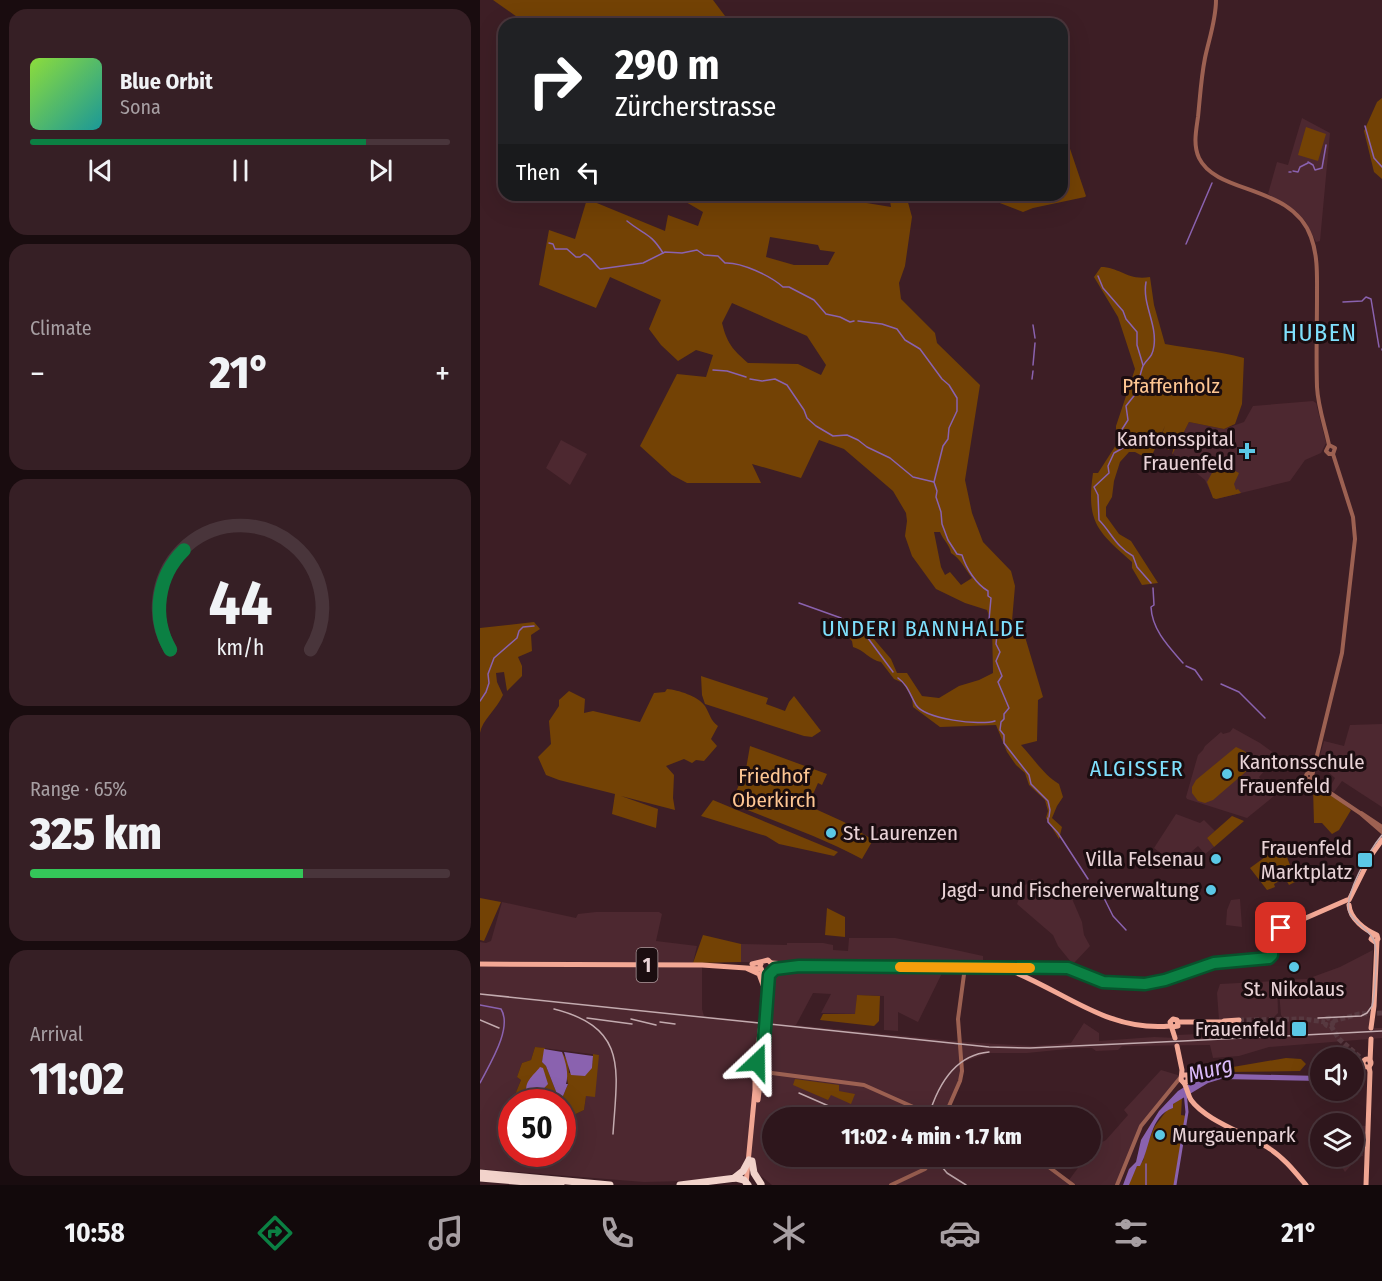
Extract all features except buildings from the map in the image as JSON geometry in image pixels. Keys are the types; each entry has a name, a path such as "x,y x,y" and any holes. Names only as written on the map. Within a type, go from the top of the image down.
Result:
{"highway":[{"path":"731,1179 742,1172 750,1159"},
{"path":"750,1159 754,1173 762,1184"},
{"path":"480,1173 610,1185"},
{"path":"480,1178 561,1185"},
{"path":"680,1185 731,1179 741,1179 748,1184 762,1184"}],"main road":[{"path":"1012,967 1068,968 1103,982 1145,984 1165,980 1214,963 1266,959 1271,957 1272,937 1276,931 1346,902 1382,840"},
{"path":"1367,865 1382,845"},
{"path":"1346,902 1354,917 1377,937 1369,1010 1371,1028"},
{"name":"1","path":"480,964 702,965 767,968"},
{"name":"1","path":"702,965 767,968 799,966 1012,967 1022,975"},
{"path":"735,967 753,970 759,974 763,992"},
{"path":"760,1072 763,992 767,968"},
{"path":"748,1184 760,1072 767,968"},
{"name":"1","path":"1000,968 1022,975 1092,1012 1117,1020 1155,1027 1239,1022"},
{"path":"1366,1185 1370,1086 1366,1062 1371,1039"},
{"path":"1177,1046 1190,1097 1197,1106 1232,1129 1271,1149 1306,1185"}],"street":[{"path":"1216,0 1201,87 1196,137 1197,153 1214,175 1272,198 1290,209 1304,223 1310,234 1314,245 1317,273 1317,388 1329,445 1326,451 1333,454 1353,517 1355,539 1342,653 1311,779 1382,829"},
{"path":"951,1107 962,1071 958,1019 965,967"},
{"path":"760,1072 864,1085 913,1107"},
{"path":"1117,1185 1141,1126 1173,1087 1185,1080"},
{"path":"891,1185 927,1167"},
{"path":"1049,1167 1073,1185"}],"shaded area":[{"path":"1302,118 1330,133 1320,241 1316,242 1306,222 1297,212 1268,194 1277,162 1288,165"},
{"name":"Kantonsspital Frauenfeld","path":"1313,401 1316,403 1326,443 1321,453 1305,460 1290,481 1216,499 1205,480 1172,453 1189,422 1224,429 1244,422 1253,406"},
{"path":"561,440 587,454 570,485 546,468"},
{"path":"1382,724 1382,807 1342,781 1334,792 1329,789 1335,778 1318,763 1324,741 1344,746 1350,725"},
{"name":"Kantonsschule Frauenfeld","path":"1233,728 1278,756 1259,777 1274,796 1247,818 1186,797 1198,755 1221,732 1223,734 1230,732"},
{"name":"Kantonsschule Frauenfeld","path":"1176,814 1200,823 1204,820 1215,831 1207,838 1214,847 1205,854 1198,846 1176,865 1154,848"},
{"path":"1032,879 1058,900 1070,894 1090,946 1074,963 1058,946 1053,935 1017,904 1024,886"},
{"path":"1240,899 1242,927 1226,925 1227,910 1231,900"},
{"path":"502,902 576,918 578,914 596,912 659,912 662,914 656,941 697,946 693,963 480,961 480,942 491,941"},
{"path":"849,938 895,938 951,949 983,956 983,966 741,962 741,944 823,943 833,945 833,950 848,951"},
{"path":"1373,950 1369,1028 1382,1028 1382,1038 1269,1047 1239,1056 1213,1058 1210,1045 1122,1046 1118,1050 1096,1051 1092,1048 1077,1048 1027,1053 988,1053 963,1062 949,1107 762,1107 762,1167 1051,1167 1069,1180 1079,1167 1101,1167 1101,1143 1128,1115 1124,1110 1161,1070 1181,1076 1141,1126 1117,1185 1075,1185 1069,1181 1070,1185 772,1185 755,1171 740,1170 728,1176 685,1181 644,1182 480,1169 480,964 702,965 704,1016 762,1022 767,966 945,967 918,1022 898,1012 898,1031 884,1030 884,996 857,995 856,1014 821,1013 831,994 813,993 796,1025 964,1042 1033,1046 1071,1043 1084,1023 1099,1033 1099,1041 1154,1037 1177,1038 1177,1035 1220,1033 1220,1036 1240,1035 1248,1023 1281,1024 1284,1019 1281,1015 1278,980 1307,979 1340,967"},
{"path":"1277,981 1278,1013 1274,1017 1219,1020 1217,993 1220,984"},
{"path":"544,1049 562,1052 567,1068 566,1084 568,1084 566,1089 555,1089 546,1066 542,1062"},
{"path":"564,1052 593,1056 592,1068 585,1076 571,1075"},
{"path":"540,1067 543,1068 548,1084 543,1089 526,1089 529,1080"},
{"path":"1233,1074 1310,1076 1310,1081 1221,1079 1208,1083 1173,1104 1173,1108 1159,1118 1140,1166 1137,1166 1129,1185 1123,1185 1129,1169 1136,1162 1141,1140 1159,1111 1178,1091 1191,1083"}],"green space":[{"path":"493,0 713,0 726,18 518,18"},
{"path":"1382,98 1382,179 1374,172 1364,131 1377,102"},
{"path":"1306,127 1326,134 1318,161 1298,155"},
{"path":"1068,143 1086,196 1068,201"},
{"path":"586,201 592,201 665,231 668,215 698,226 703,212 684,201 854,201 891,207 890,201 908,201 912,217 905,266 899,283 901,299 935,333 937,343 980,385 965,480 972,513 983,542 1011,571 1015,586 1012,621 1020,620 1043,697 1038,700 1037,741 1021,745 1059,784 1063,797 1052,818 1062,827 1059,839 1046,818 1048,811 1045,800 1029,785 1025,773 1007,752 996,725 940,727 913,707 912,698 903,683 894,679 881,662 853,647 852,641 842,631 846,618 858,620 891,659 897,673 907,673 922,696 939,698 959,686 993,673 992,624 987,610 965,603 936,589 912,556 905,536 906,513 893,491 844,449 819,440 801,478 752,464 761,483 687,483 672,475 640,446 677,374 706,377 713,355 696,350 678,361 661,345 649,329 661,300 610,277 596,308 539,285 549,230 575,239","holes":["770,237 818,245 820,250 835,252 828,265 794,265 766,257","732,303 807,336 826,365 821,375 798,364 748,363 731,345 722,323","934,532 940,532 951,553 972,578 961,585 950,572 945,575 941,567"]},
{"path":"995,201 1066,201 1033,208 1023,212"},
{"name":"Pfaffenholz","path":"1101,267 1129,276 1150,277 1154,305 1165,344 1244,358 1242,404 1235,424 1224,429 1189,422 1172,455 1174,445 1169,445 1169,450 1159,442 1165,426 1150,460 1135,452 1129,452 1120,462 1112,497 1106,507 1106,516 1119,534 1131,541 1158,583 1142,585 1132,568 1132,562 1102,533 1093,515 1091,490 1093,473 1098,473 1116,445 1116,426 1135,369 1118,317 1094,277"},
{"path":"1218,462 1239,473 1234,484 1236,490 1238,489 1241,493 1213,498 1207,482"},
{"path":"534,622 540,629 531,635 532,651 518,657 522,666 522,676 507,691 504,672 496,673 503,695 480,733 480,628"},
{"path":"701,676 768,698 766,704 785,711 794,696 821,731 812,737 804,736 705,704"},
{"path":"667,689 693,696 702,702 718,726 711,739 717,746 704,761 696,760 692,763 684,759 666,766 674,775 675,810 621,796 658,809 656,828 612,814 615,794 546,775 538,757 551,744 549,721 559,706 559,700 569,691 585,699 584,713 593,711 640,722 654,693 665,692"},
{"name":"Friedhof Oberkirch","path":"750,746 827,774 822,785 818,783 810,801 811,807 844,822 873,840 862,859 814,836 731,803 746,769"},
{"path":"1236,747 1250,757 1249,769 1213,800 1205,803 1198,801 1192,793 1196,780"},
{"path":"1317,787 1351,810 1339,830 1332,834 1322,823 1314,823 1313,789"},
{"path":"713,800 838,852 834,856 779,844 766,836 701,816"},
{"path":"1232,816 1244,821 1214,847 1207,838"},
{"path":"1283,847 1292,870 1301,879 1289,885 1285,878 1274,884 1275,887 1267,890 1250,868 1276,849"},
{"path":"480,898 501,902 484,941 480,940"},
{"path":"827,908 845,917 845,937 825,935"},
{"path":"703,935 741,944 741,962 693,963"},
{"path":"857,995 880,996 879,1021 874,1026 820,1020 823,1014 855,1014"},
{"path":"535,1047 545,1048 542,1062 546,1066 555,1089 517,1089 521,1080 517,1077 522,1063 531,1060"},
{"path":"562,1052 568,1062 569,1073 592,1068 593,1054 599,1055 595,1097 586,1096 584,1110 576,1114 576,1089 566,1089 568,1084"},
{"path":"1286,1058 1301,1059 1306,1064 1300,1071 1227,1072 1227,1068"},
{"path":"795,1079 839,1085 839,1091 855,1094 851,1104 831,1095 828,1100 793,1085"},
{"path":"1182,1098 1181,1115 1187,1116 1174,1185 1128,1185 1137,1166 1143,1161 1155,1126 1167,1110 1173,1108 1173,1104"}],"waterway":[{"path":"1365,126 1374,158 1382,167"},
{"path":"1308,162 1315,170 1322,168 1326,145"},
{"path":"1293,171 1298,172 1300,167 1308,163"},
{"path":"1186,244 1212,183"},
{"path":"627,221 650,237 663,253"},
{"path":"549,243 553,244 555,249 567,249 576,257 586,255 600,269 643,263 665,252 682,253 697,250 704,255 718,256 725,263 756,270 783,287 789,287 814,300 826,314 850,322 854,321"},
{"path":"1098,276 1103,288 1137,332 1137,345 1143,365"},
{"path":"1146,282 1146,298 1154,338 1153,350 1143,366 1137,392 1126,406 1128,420 1119,434 1124,444 1123,448 1114,453 1108,466 1109,473 1094,487 1098,495 1099,520 1118,544 1133,556 1137,567 1151,583"},
{"path":"1343,302 1362,301 1366,297 1371,299 1379,347"},
{"path":"858,321 882,324 897,329 905,340 920,349 957,398 957,411 949,428 948,439 943,446 934,482 936,497 948,540 957,554 962,555 972,575 988,591 988,596 991,598 989,620 997,634 996,644 1000,652 996,661 1002,676 998,682 1009,708 1004,714 1000,730 1004,735 1004,743 1029,775 1031,784 1048,801 1049,817"},
{"path":"1033,325 1035,338"},
{"path":"1033,365 1035,343"},
{"path":"713,370 727,371 746,377"},
{"path":"1032,379 1033,371"},
{"path":"750,379 762,381 775,379 787,385 807,418 816,426 833,436 847,435 858,440 890,458 913,477 934,482"},
{"path":"1153,588 1154,605 1151,607 1154,623 1162,638 1183,663"},
{"path":"799,603 841,618"},
{"path":"849,620 856,622 893,672"},
{"path":"480,701 489,683 488,674 494,658 517,638 523,627 534,626"},
{"path":"1186,666 1195,670 1202,680"},
{"path":"898,678 907,687 916,705 930,714 966,722 995,721"},
{"path":"1221,684 1239,692 1265,718"},
{"path":"1048,818 1048,822 1058,833 1088,879"},
{"path":"1104,898 1113,916 1126,930"},
{"path":"480,1005 501,1009 504,1017 502,1036 480,1083"},
{"name":"Murg","path":"1175,1185 1187,1112 1185,1092"},
{"path":"1146,1164 1146,1185"}],"tunnel":[{"path":"1333,1021 1359,1014 1382,1013"},
{"path":"1329,1018 1333,1022 1329,1026 1325,1022 1329,1018"},
{"path":"1239,1020 1304,1019 1325,1022"},
{"path":"1331,1026 1339,1039 1348,1047"}],"railway":[{"path":"1318,1018 1361,1016 1367,1013 1372,1006 1376,973 1374,941 1353,918 1348,907 1358,874 1382,835"},
{"path":"480,994 989,1047 1030,1048 1382,1031"},
{"path":"554,1009 578,1017 595,1028 607,1040 616,1072 613,1134"},
{"path":"587,1018 632,1024"},
{"path":"631,1019 656,1025"},
{"path":"480,1020 499,1028"},
{"path":"660,1022 675,1024"},
{"path":"932,1107 942,1084 957,1066 977,1054 989,1052"},
{"path":"799,1093 831,1107"},
{"path":"942,1167 947,1173 966,1185"}],"slow traffic":[{"path":"900,967 1030,968"}],"place":[{"name":"Kantonsspital Frauenfeld","path":"1247,451"},
{"name":"Kantonsschule Frauenfeld","path":"1227,774"},
{"name":"St. Laurenzen","path":"831,833"},
{"name":"Villa Felsenau","path":"1216,859"},
{"name":"Frauenfeld Marktplatz","path":"1365,860"},
{"name":"Jagd- und Fischereiverwaltung","path":"1211,890"},
{"name":"St. Nikolaus","path":"1294,967"},
{"name":"Frauenfeld","path":"1299,1029"},
{"name":"Murgauenpark","path":"1160,1135"}],"district":[{"name":"HUBEN","path":"1320,333"},
{"name":"UNDERI BANNHALDE","path":"924,628"},
{"name":"ALGISSER","path":"1137,768"}],"route":[{"path":"757,1062 756,1067 762,1068 769,975 775,969 799,966 1068,968 1103,982 1145,984 1165,980 1214,963 1269,958 1272,955 1272,935 1281,928"}]}
